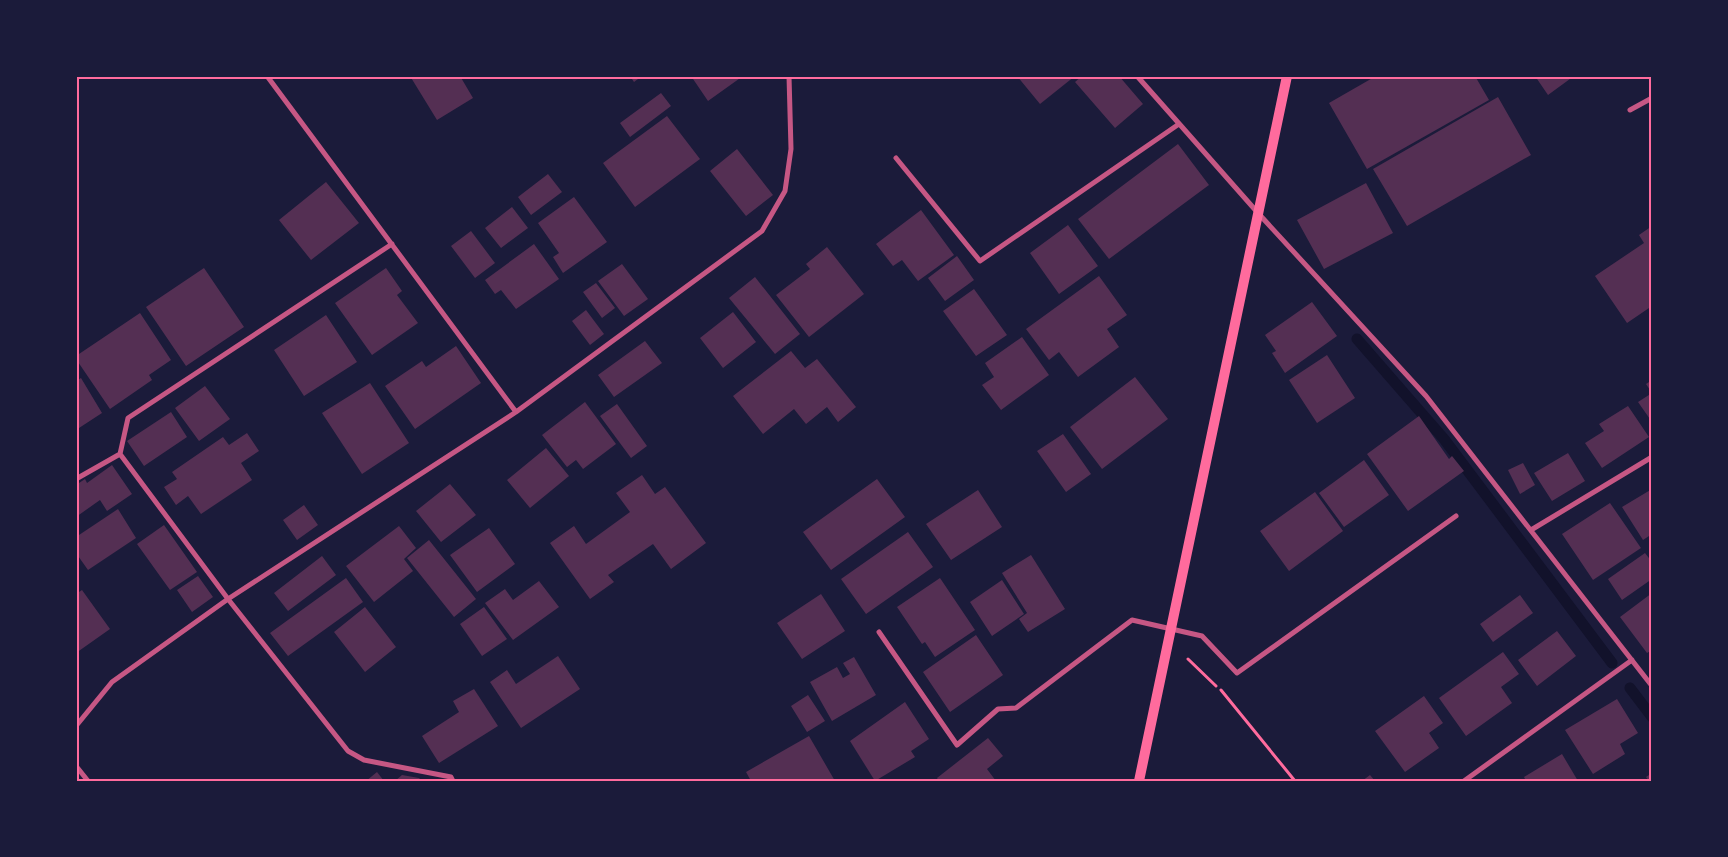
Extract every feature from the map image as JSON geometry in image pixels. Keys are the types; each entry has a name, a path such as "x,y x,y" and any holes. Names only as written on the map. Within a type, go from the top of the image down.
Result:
{"main road":[{"path":"1138,781 1286,76"}],"street":[{"path":"267,76 516,412"},
{"path":"76,726 112,682 228,599 516,412 762,231 785,191 791,149 789,76"},
{"path":"1137,76 1258,213 1426,396 1652,686"},
{"path":"1630,110 1652,98"},
{"path":"896,158 980,261 1179,124"},
{"path":"76,479 120,454 128,418 392,244"},
{"path":"120,454 228,599 348,752 364,760 451,778 452,781"},
{"path":"1531,530 1652,457"},
{"path":"879,632 956,745 998,709 1016,708 1132,620 1171,627 1202,636 1236,673 1456,516"},
{"path":"1464,781 1632,660"},
{"path":"76,766 88,781"}],"path":[{"path":"1168,640 1222,692 1294,781"}],"building":[{"path":"410,76 460,76 473,98 437,120"},
{"path":"630,76 642,76 634,82"},
{"path":"691,76 743,76 708,101"},
{"path":"1017,76 1075,76 1040,104"},
{"path":"1082,76 1119,76 1143,104 1115,128 1075,82"},
{"path":"1376,76 1475,76 1489,100 1367,169 1329,103"},
{"path":"1535,76 1574,76 1548,95"},
{"path":"661,93 671,106 630,137 620,123"},
{"path":"1498,97 1531,155 1407,226 1373,169"},
{"path":"667,116 700,159 635,207 603,163"},
{"path":"1178,144 1209,185 1109,259 1078,219"},
{"path":"737,149 773,195 746,216 710,171"},
{"path":"548,174 562,192 531,215 518,197"},
{"path":"326,182 359,223 311,260 279,220"},
{"path":"1366,183 1393,233 1324,269 1297,220"},
{"path":"574,197 607,242 563,273 553,257 559,253 538,223"},
{"path":"512,207 528,228 501,248 485,228"},
{"path":"921,210 954,255 918,281 902,260 893,266 876,244"},
{"path":"1068,225 1098,266 1059,294 1030,253"},
{"path":"1652,226 1652,306 1627,323 1595,276 1644,243 1639,235"},
{"path":"471,231 495,263 475,278 451,246"},
{"path":"534,244 559,279 516,309 501,290 495,294 485,280"},
{"path":"827,247 864,294 809,337 776,295 810,269 806,264"},
{"path":"957,256 974,280 945,301 928,278"},
{"path":"622,264 648,299 624,316 598,281"},
{"path":"204,268 244,327 186,366 146,307"},
{"path":"386,268 402,291 397,295 418,323 372,355 335,303"},
{"path":"1099,276 1127,315 1107,329 1119,347 1078,377 1059,352 1049,360 1026,329"},
{"path":"755,277 800,334 775,354 729,298"},
{"path":"596,283 615,308 602,318 583,292"},
{"path":"974,289 1007,335 976,356 943,311"},
{"path":"1312,302 1337,336 1285,373 1272,353 1276,351 1265,335"},
{"path":"586,310 604,334 590,345 572,321"},
{"path":"733,312 756,342 723,368 700,338"},
{"path":"140,313 171,360 149,375 152,380 110,409 76,359 76,356"},
{"path":"326,315 357,362 304,396 274,350"},
{"path":"1022,337 1049,375 1001,410 982,385 994,377 985,363"},
{"path":"645,341 662,363 614,397 598,375"},
{"path":"456,346 481,383 415,429 385,386 422,361 426,367"},
{"path":"791,351 805,368 817,359 856,407 838,422 827,407 806,424 794,409 763,434 733,396"},
{"path":"1327,355 1355,398 1317,423 1289,380"},
{"path":"1135,377 1168,419 1102,469 1070,427"},
{"path":"81,378 102,413 79,428 76,422 76,381"},
{"path":"1652,380 1652,393 1646,384"},
{"path":"370,383 409,443 362,474 322,413"},
{"path":"205,386 230,419 199,441 175,408"},
{"path":"1652,393 1652,422 1638,402"},
{"path":"585,402 616,444 583,469 576,460 567,467 542,435"},
{"path":"617,404 647,446 631,458 600,416"},
{"path":"1628,406 1649,437 1602,468 1585,443 1604,431 1599,424"},
{"path":"171,412 187,437 144,466 127,441"},
{"path":"1419,416 1449,459 1452,456 1464,471 1408,511 1367,454"},
{"path":"247,433 259,451 241,463 252,480 201,514 188,496 176,505 164,487 177,479 172,472 223,437 229,445"},
{"path":"1063,434 1091,474 1066,492 1037,451"},
{"path":"546,448 569,476 530,508 507,480"},
{"path":"1568,453 1585,481 1552,501 1534,473"},
{"path":"1364,460 1389,495 1344,527 1319,493"},
{"path":"1523,463 1535,485 1520,494 1508,470"},
{"path":"112,465 132,494 107,511 100,500 76,517 76,485 85,479 87,483"},
{"path":"642,475 655,494 665,487 706,543 671,569 653,544 608,575 614,582 590,599 550,543 574,526 586,544 630,512 616,493"},
{"path":"877,479 905,517 831,570 803,532"},
{"path":"450,484 476,515 441,542 416,511"},
{"path":"1652,489 1652,534 1643,540 1622,507"},
{"path":"978,490 1002,527 951,560 926,524"},
{"path":"1315,492 1343,531 1289,571 1260,531"},
{"path":"1610,503 1641,548 1593,580 1562,534"},
{"path":"304,505 318,525 297,540 283,520"},
{"path":"118,509 136,538 88,570 76,553 76,537"},
{"path":"164,525 197,572 170,590 137,544"},
{"path":"399,526 416,548 404,559 413,571 374,602 346,566"},
{"path":"489,528 515,564 477,592 450,555"},
{"path":"908,532 933,567 866,614 841,579"},
{"path":"429,540 476,599 454,617 407,558"},
{"path":"1645,553 1652,562 1652,579 1622,600 1608,579"},
{"path":"1031,555 1065,609 1028,632 1019,619 1027,613 1002,573"},
{"path":"322,556 336,575 288,611 274,593"},
{"path":"198,576 213,597 192,612 177,590"},
{"path":"346,578 363,602 288,656 270,633"},
{"path":"940,578 975,630 935,657 925,642 922,644 897,607"},
{"path":"1002,580 1024,614 992,636 970,602"},
{"path":"539,581 559,607 513,640 485,603 505,589 513,600"},
{"path":"82,590 110,629 76,653 76,594"},
{"path":"1652,593 1652,650 1647,653 1620,617"},
{"path":"821,594 845,631 802,659 777,623"},
{"path":"1520,595 1533,613 1493,642 1480,624"},
{"path":"365,607 396,647 365,672 334,632"},
{"path":"484,607 507,639 482,656 460,624"},
{"path":"1557,631 1576,656 1537,686 1518,660"},
{"path":"976,635 1003,675 950,712 923,672"},
{"path":"1503,652 1519,674 1501,687 1512,703 1466,736 1439,698"},
{"path":"558,656 580,689 521,728 490,682 507,670 516,684"},
{"path":"854,657 876,695 832,721 810,682 837,667 843,678 850,674 843,663"},
{"path":"474,689 498,726 439,763 422,736 459,712 453,701"},
{"path":"808,695 825,721 807,732 791,706"},
{"path":"1424,696 1443,723 1429,733 1439,748 1405,772 1375,731"},
{"path":"1617,699 1638,733 1620,744 1625,754 1593,774 1565,730"},
{"path":"905,702 929,739 911,751 915,757 875,781 850,741"},
{"path":"809,736 835,781 751,781 746,772"},
{"path":"988,738 1003,756 987,769 996,781 939,781 937,778"},
{"path":"1562,754 1578,781 1526,781 1524,777"},
{"path":"377,772 384,781 366,781"},
{"path":"1652,773 1652,781 1649,781 1646,777"},
{"path":"402,775 419,778 422,781 395,781"},
{"path":"1370,775 1375,781 1362,781"}],"waterway":[{"path":"1357,339 1444,439 1612,663"},
{"path":"1630,688 1652,717"}]}
